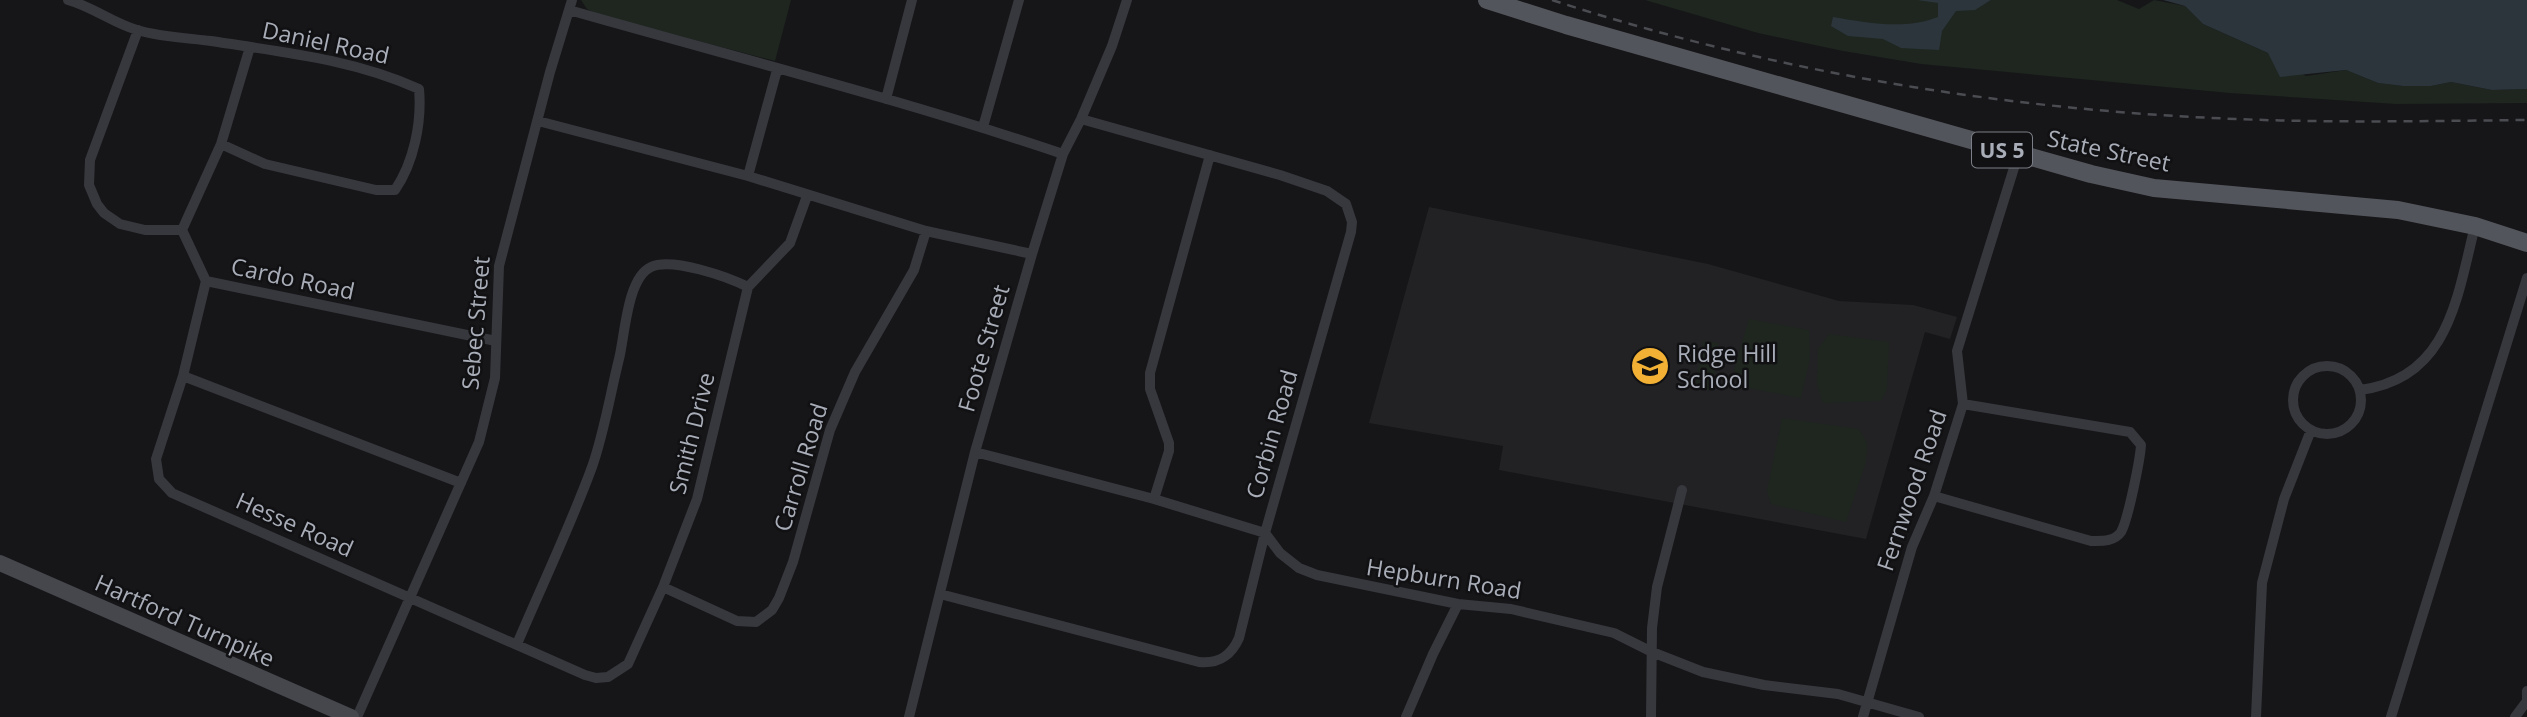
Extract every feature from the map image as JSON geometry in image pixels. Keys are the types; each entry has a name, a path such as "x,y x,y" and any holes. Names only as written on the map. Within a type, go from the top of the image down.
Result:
{"main road":[{"name":"State Street","path":"1488,0 1578,29 2018,155 2154,188 2398,209 2475,226 2527,243"},
{"name":"Hartford Turnpike","path":"0,563 351,717"}],"street":[{"name":"Daniel Road","path":"68,0 138,30 343,62 395,78 419,89 421,110 407,173 395,190 376,190 265,164 221,144"},
{"path":"886,99 912,0"},
{"path":"983,127 1019,0"},
{"name":"Foote Street","path":"909,717 975,452 1032,254 1063,154 1112,46 1127,0"},
{"path":"570,5 778,69 983,127 1063,154"},
{"name":"Sebec Street","path":"357,717 479,442 495,378 499,266 570,5"},
{"path":"138,30 90,160 89,185 104,213 120,225 145,230 182,230 221,144 250,47"},
{"path":"748,176 778,69"},
{"name":"Corbin Road","path":"940,594 1208,663 1225,658 1236,646 1352,222 1346,204 1327,191 1081,119"},
{"path":"538,121 748,176 926,231 1032,254"},
{"path":"1154,499 1169,443 1150,389 1150,373 1210,155"},
{"name":"Fernwood Road","path":"1863,717 1912,547 1934,496 1963,404 1957,351 2018,155"},
{"path":"517,644 592,466 638,277 650,267 674,265 729,278 748,287 790,243 807,196"},
{"path":"2360,390 2377,388 2410,373 2435,347 2454,308 2475,226"},
{"name":"Cardo Road","path":"182,230 206,281 496,341"},
{"name":"Carroll Road","path":"663,587 746,623 756,622 772,610 793,562 830,430 855,373 914,270 926,231"},
{"path":"2391,717 2527,278"},
{"name":"Hesse Road","path":"206,281 183,376 157,451 156,468 165,487 172,493 585,675 608,677"},
{"name":"Smith Drive","path":"608,677 628,664 663,587 697,499 748,287"},
{"path":"2326,366 2347,372 2360,390 2360,410 2349,427 2331,434 2311,430 2303,424 2294,404 2298,382 2306,374 2326,366"},
{"path":"183,376 461,483"},
{"path":"1934,496 2091,541 2110,541 2121,531 2140,462 2141,445 2130,432 1963,404"},
{"path":"2256,717 2262,583 2284,499 2311,430"},
{"path":"975,452 1154,499 1265,533"},
{"path":"1651,717 1657,587 1682,490"},
{"name":"Hepburn Road","path":"1265,533 1280,554 1299,568 1317,575 1458,604 1511,609 1614,633 1652,652 1703,672 1764,685 1838,694 1919,717"},
{"path":"1406,717 1458,604"},
{"path":"2515,717 2527,701 2527,691"}],"shaded area":[{"path":"581,0 791,0 775,61 599,15 587,9"},
{"path":"1645,0 1986,0 1986,3 1991,0 2117,0 2139,9 2154,0 2185,6 2203,24 2268,53 2306,76 2346,70 2378,83 2403,86 2431,86 2451,82 2492,90 2527,89 2527,103 2396,104 2230,93 1921,64 1758,33"},
{"path":"1917,0 1991,0 1975,10 1956,11 1942,31 1939,50 1901,48 1883,39 1848,36 1831,26 1833,17 1900,24 1938,17 1938,3"},
{"path":"2163,0 2527,0 2527,89 2492,90 2451,82 2431,86 2403,86 2378,83 2346,70 2280,77 2268,53 2203,24 2185,6"},
{"name":"Ridge Hill School","path":"1429,207 1708,264 1839,301 1913,305 1957,317 1950,339 1925,332 1866,539 1499,470 1503,446 1369,423"},
{"path":"1749,319 1809,330 1810,358 1801,398 1742,387 1734,370"},
{"path":"1829,334 1889,342 1887,389 1881,401 1823,403 1817,385 1818,349"},
{"path":"1703,341 1718,343 1713,391 1695,388"},
{"path":"1782,418 1859,429 1867,443 1866,462 1846,522 1771,504 1767,491"}],"railway":[{"path":"1552,0 1719,48 1804,67 1890,83 2063,107 2236,119 2527,120"}],"place":[{"name":"Ridge Hill School","path":"1650,366"}]}
